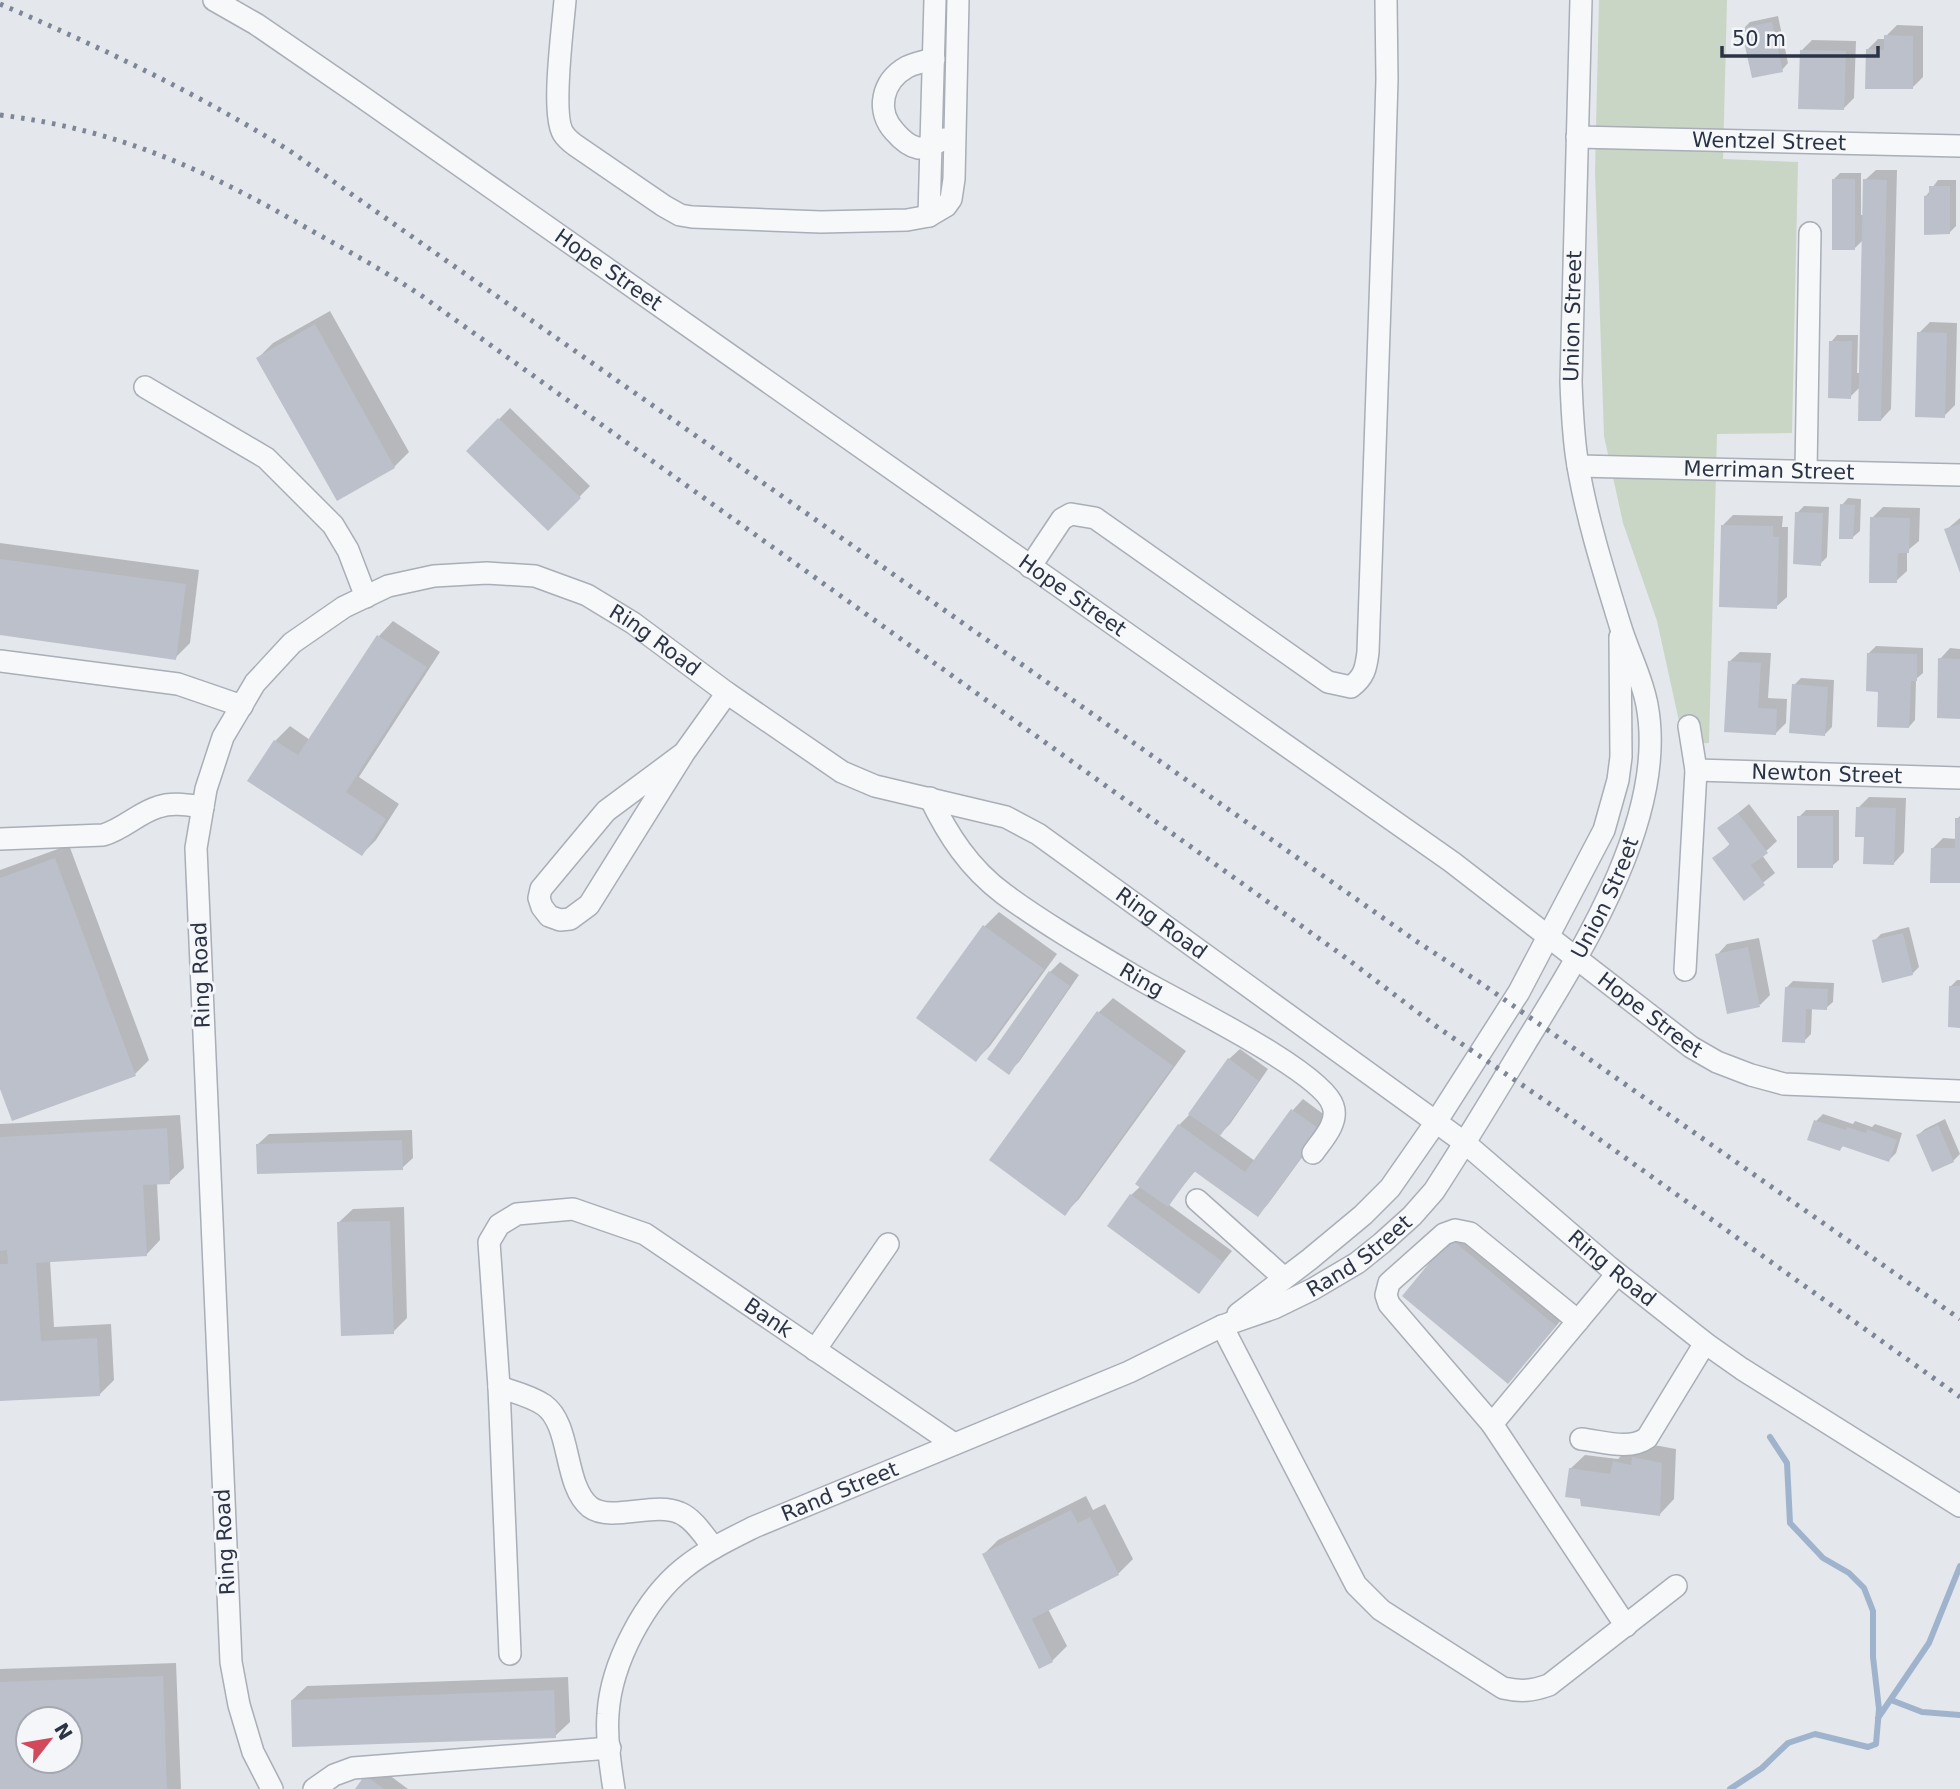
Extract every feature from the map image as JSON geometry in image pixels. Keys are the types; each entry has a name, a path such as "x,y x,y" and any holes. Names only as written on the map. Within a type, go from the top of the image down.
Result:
{"street":[{"name":"Hope Street","path":"214,0 256,24 358,94 1452,862 1691,1047 1717,1062 1751,1076 1784,1084 1960,1091"},
{"path":"565,0 558,99 564,134 575,145 680,215 796,221 887,222 929,216 946,206 951,199 954,179 958,6 935,5 929,216"},
{"path":"1030,567 1062,519 1071,514 1094,518 1328,682 1351,687 1362,679 1366,670 1369,625 1384,215 1386,0"},
{"name":"Union Street","path":"1465,1143 1576,958 1618,876 1635,833 1648,779 1648,708 1642,683 1620,627 1578,466 1572,423 1581,0"},
{"path":"934,59 904,68 887,86 882,100 884,114 890,127 903,141 919,148 931,146 955,133"},
{"name":"Wentzel Street","path":"1577,136 1960,146"},
{"path":"1806,471 1810,233"},
{"path":"145,387 266,458 333,525 348,550 366,597"},
{"name":"Merriman Street","path":"1578,466 1960,475"},
{"name":"Ring Road","path":"272,1789 253,1752 239,1705 231,1662 196,848 206,789 223,737 255,683 292,643 345,607 388,586 434,576 487,573 535,576 587,595 633,623 727,693 842,772 875,786 1006,817 1038,834 1465,1143 1617,1274 1705,1343 1960,1506"},
{"name":"Union Street","path":"1436,1122 1519,992 1604,830 1618,780 1622,740 1620,627"},
{"path":"0,661 178,684 242,706"},
{"path":"684,752 606,811 563,860 541,889 541,907 549,916 560,920 570,919 589,905 684,752 727,693"},
{"path":"1685,970 1696,770 1689,726"},
{"name":"Newton Street","path":"1696,770 1960,778"},
{"name":"Ring","path":"930,797 947,833 970,864 1002,893 1063,934 1137,978 1234,1030 1325,1093 1333,1104 1335,1116 1313,1153"},
{"path":"0,839 103,835 158,807 174,804 203,807"},
{"name":"Rand Street","path":"1222,1326 1363,1215 1390,1188 1436,1122"},
{"name":"Rand Street","path":"614,1789 608,1713 617,1671 633,1631 655,1598 682,1569 713,1548 754,1527 1129,1371 1222,1326 1274,1308 1313,1289 1357,1263 1412,1216 1434,1191 1465,1143"},
{"path":"1197,1200 1284,1279"},
{"name":"Bank","path":"499,1387 489,1242 499,1225 517,1214 573,1209 645,1234 954,1444"},
{"path":"1578,1321 1470,1233 1455,1230 1444,1234 1389,1283 1386,1295 1389,1304 1492,1424 1626,1626"},
{"path":"815,1350 888,1244"},
{"path":"1492,1424 1617,1274"},
{"path":"1222,1326 1356,1585 1381,1610 1503,1688 1518,1692 1532,1691 1549,1685 1676,1586"},
{"path":"1581,1439 1631,1446 1647,1438 1705,1343"},
{"path":"510,1654 499,1387 547,1406 555,1419 580,1493 588,1505 600,1513 667,1510 681,1513 695,1525 713,1548"},
{"path":"314,1789 334,1775 353,1768 610,1748"}],"green space":[{"path":"1599,0 1727,0 1723,159 1798,162 1792,433 1717,434 1709,743 1684,744 1657,621 1623,523 1604,436 1595,171"}],"building":[{"path":"1772,22 1783,72 1752,78 1741,28"},
{"path":"1884,35 1913,36 1913,89 1865,89 1866,49 1884,50"},
{"path":"1800,50 1846,51 1844,110 1798,109"},
{"path":"1832,179 1855,179 1855,250 1832,250"},
{"path":"1863,179 1887,180 1881,421 1858,421"},
{"path":"1929,186 1950,186 1950,234 1924,235 1924,196 1929,195"},
{"path":"315,324 395,468 337,501 256,358"},
{"path":"1917,332 1947,333 1945,418 1915,417"},
{"path":"1829,341 1852,341 1851,399 1828,398"},
{"path":"498,418 581,498 548,531 466,451"},
{"path":"1840,504 1855,505 1853,539 1839,539"},
{"path":"1795,512 1823,513 1821,566 1793,564"},
{"path":"1870,517 1910,518 1909,553 1898,553 1897,583 1869,583"},
{"path":"1960,524 1960,573 1944,529"},
{"path":"1721,525 1773,526 1773,537 1779,537 1777,609 1719,607"},
{"path":"0,559 186,584 176,660 0,635"},
{"path":"377,635 427,667 346,792 386,819 362,856 247,781 274,740 298,755"},
{"path":"1867,653 1917,654 1917,681 1911,681 1909,728 1877,727 1878,692 1866,691"},
{"path":"1938,658 1960,659 1960,719 1937,718"},
{"path":"1728,661 1761,663 1758,708 1777,709 1776,735 1724,732"},
{"path":"1792,684 1828,687 1825,736 1789,733"},
{"path":"1856,807 1896,808 1894,865 1863,864 1864,837 1855,837"},
{"path":"1738,813 1768,853 1751,865 1765,885 1744,901 1712,858 1730,845 1717,828"},
{"path":"1797,816 1833,816 1833,868 1797,868"},
{"path":"1955,818 1960,818 1960,883 1930,883 1931,848 1955,848"},
{"path":"55,858 136,1076 12,1121 0,1089 0,878"},
{"path":"983,925 1044,969 976,1062 916,1018"},
{"path":"1903,933 1913,975 1882,983 1872,940"},
{"path":"1748,947 1760,1007 1727,1014 1715,954"},
{"path":"1049,971 1070,986 1009,1075 987,1059"},
{"path":"1949,986 1960,986 1960,1028 1948,1027"},
{"path":"1785,987 1828,989 1827,1010 1806,1009 1805,1043 1782,1042"},
{"path":"1097,1011 1173,1066 1065,1216 989,1160"},
{"path":"1228,1058 1259,1081 1220,1136 1188,1114"},
{"path":"1291,1109 1321,1130 1258,1217 1194,1171 1168,1207 1135,1184 1178,1124 1245,1172"},
{"path":"1814,1120 1846,1130 1847,1127 1866,1133 1867,1129 1897,1140 1889,1162 1842,1146 1840,1151 1807,1140"},
{"path":"1938,1125 1954,1162 1932,1172 1916,1135"},
{"path":"167,1128 170,1184 143,1185 147,1256 36,1263 41,1341 97,1338 100,1396 0,1401 0,1264 8,1264 7,1250 0,1251 0,1137"},
{"path":"402,1140 403,1170 257,1174 256,1144"},
{"path":"1130,1194 1223,1262 1199,1294 1107,1226"},
{"path":"390,1221 394,1334 341,1336 337,1222"},
{"path":"1450,1238 1556,1326 1508,1384 1402,1296"},
{"path":"1632,1457 1662,1463 1660,1516 1581,1506 1580,1499 1565,1497 1569,1468 1610,1474 1613,1461 1631,1465"},
{"path":"1071,1510 1078,1523 1090,1517 1119,1575 1032,1619 1053,1662 1039,1669 982,1554"},
{"path":"163,1676 167,1789 0,1789 0,1682"},
{"path":"554,1690 556,1738 292,1747 291,1700"},
{"path":"365,1775 384,1789 355,1789"}],"waterway":[{"path":"1730,1789 1762,1768 1788,1743 1815,1734 1868,1747 1876,1744 1879,1709 1873,1657 1873,1611 1864,1588 1849,1573 1823,1558 1790,1523 1787,1463 1770,1437"},
{"path":"1878,1718 1929,1643 1960,1566"},
{"path":"1891,1700 1922,1712 1960,1715"}],"railway":[{"path":"0,4 148,72 290,151 1960,1319"},
{"path":"0,115 85,131 162,156 274,209 422,296 1342,955 1440,1029 1550,1104 1960,1397"}]}
